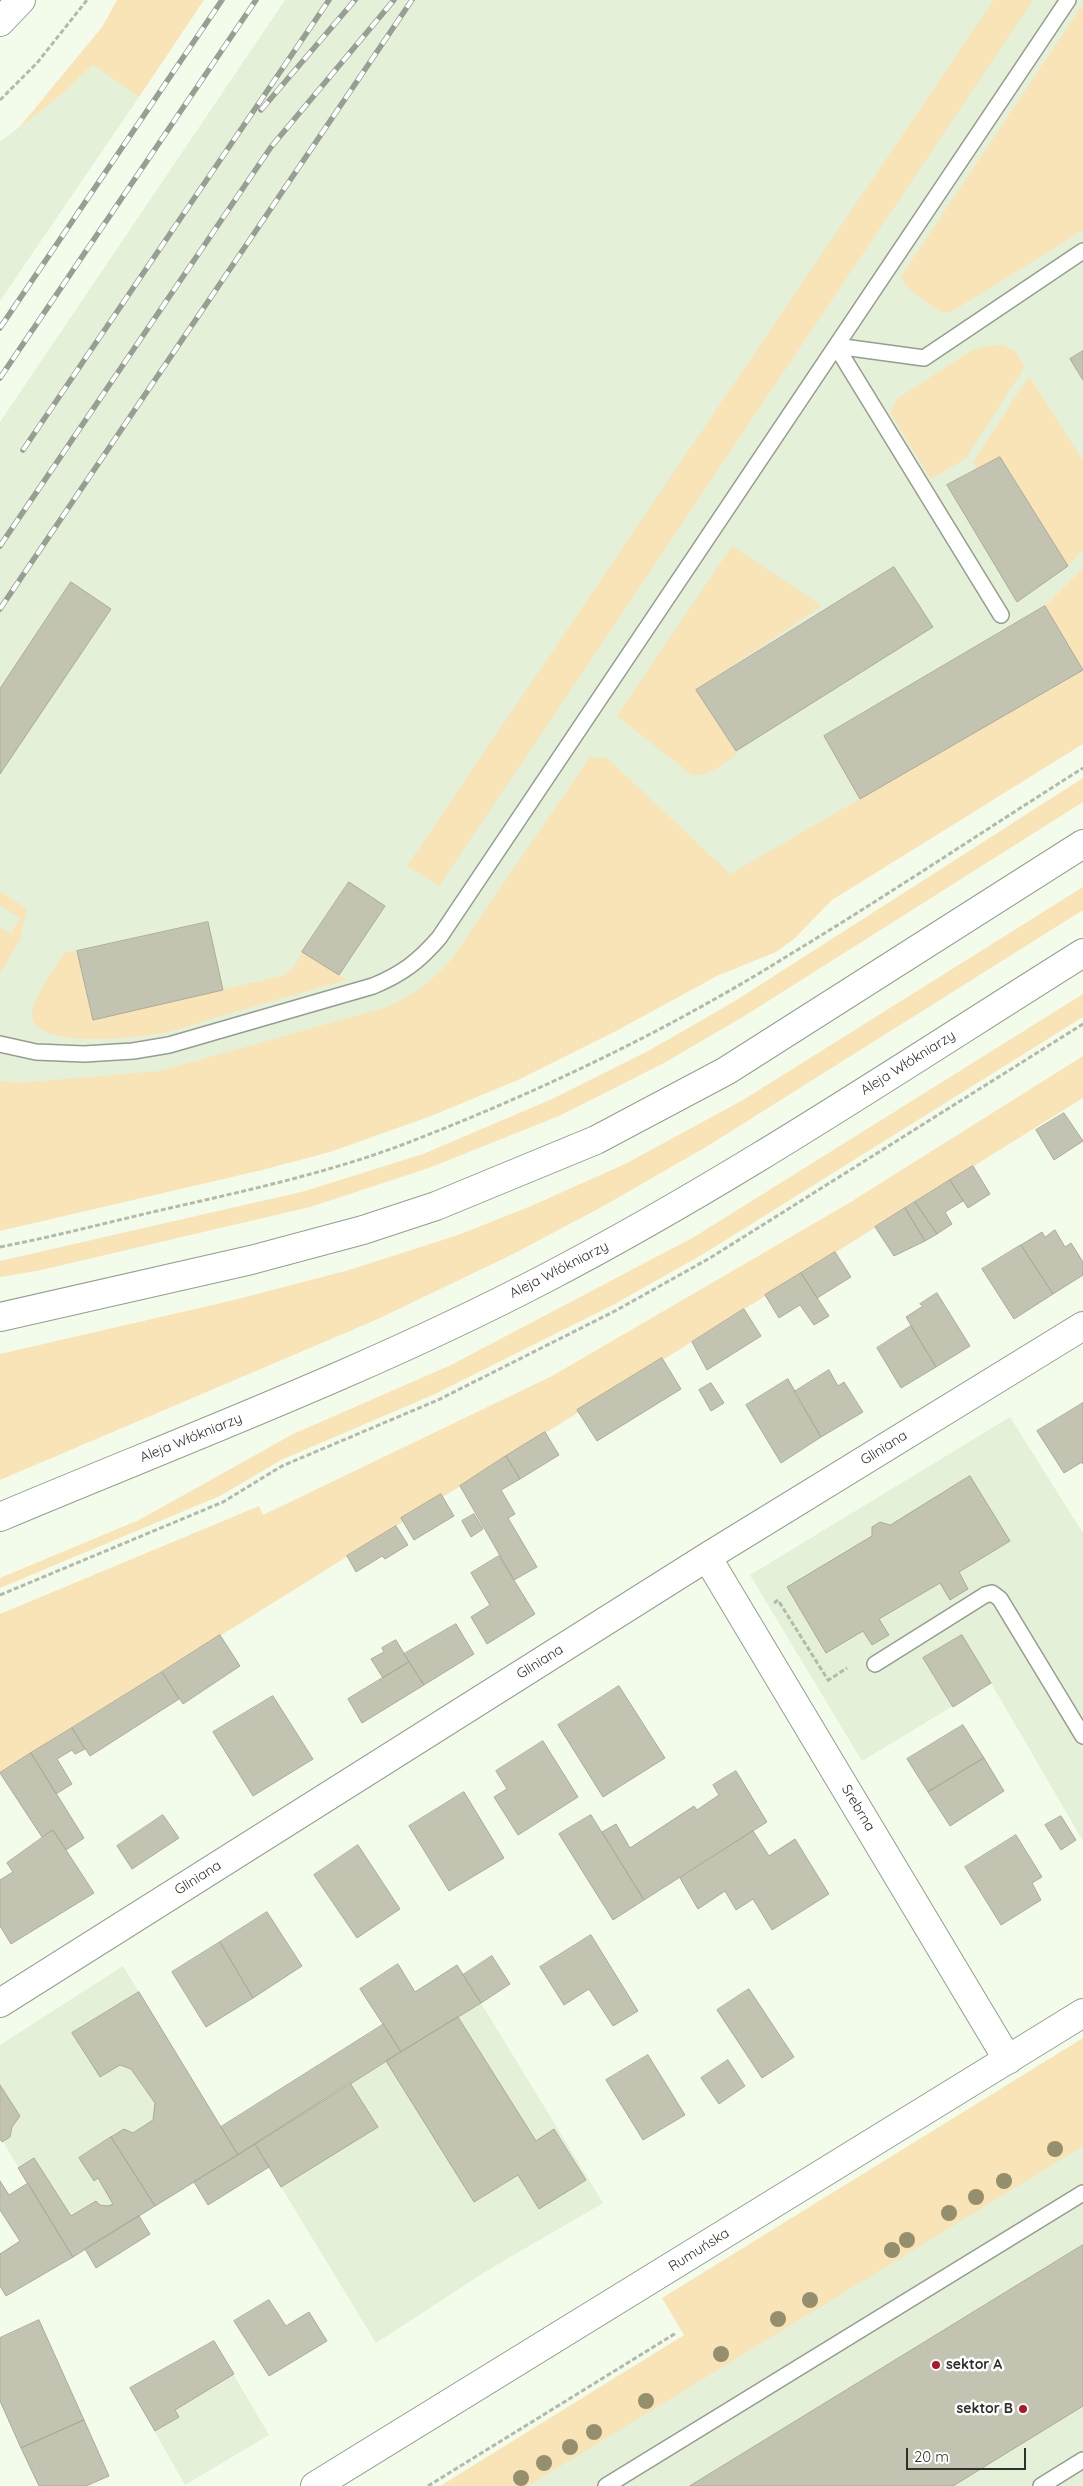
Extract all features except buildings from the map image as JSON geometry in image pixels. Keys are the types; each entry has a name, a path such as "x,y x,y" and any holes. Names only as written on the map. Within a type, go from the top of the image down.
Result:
{"street":[{"path":"0,22 21,0"},
{"path":"0,1317 251,1260 363,1230 436,1206 596,1140 726,1071 1083,844"},
{"name":"Aleja Włókniarzy","path":"0,1518 321,1384 409,1345 544,1279 620,1238 777,1146 1083,953"},
{"name":"Gliniana","path":"0,2003 707,1557 1083,1326"},
{"name":"Srebrna","path":"707,1557 1008,2060"},
{"name":"Rumuńska","path":"315,2486 1083,2013"}],"lane":[{"path":"0,1044 36,1052 84,1054 169,1045 373,986 397,976 418,961 439,938 1068,0"},
{"path":"836,346 924,358 1083,252"},
{"path":"836,346 1001,615"},
{"path":"875,1664 985,1595 992,1593 1000,1600 1083,1736"},
{"path":"606,2486 1083,2193"},
{"path":"1041,2486 1083,2460"}],"path":[{"path":"0,100 37,63 87,0"},
{"path":"0,1246 220,1197 309,1174 404,1144 570,1074 692,1011 788,957 1083,768"},
{"path":"0,1595 223,1502 282,1466 438,1400 615,1311 718,1253 1083,1024"},
{"path":"769,1607 778,1600 828,1680"},
{"path":"823,1684 848,1667 875,1664"},
{"path":"428,2486 676,2333"}],"shaded area":[{"path":"117,0 204,0 139,97 93,65 63,93 18,129 102,27"},
{"path":"285,0 1083,0 1083,682 475,1035 0,1168 0,422"},
{"path":"994,0 1033,0 439,886 407,866"},
{"path":"1083,4 1083,230 951,312 940,312 904,285 902,275"},
{"path":"93,65 139,97 0,301 0,142 63,93"},
{"path":"1003,345 1015,351 1025,366 966,458 931,479 890,413 897,399 972,350"},
{"path":"1029,376 1083,461 1083,549 1068,566 1000,457 977,469 973,462"},
{"path":"732,546 822,606 696,690 737,754 721,766 697,775 691,774 617,716"},
{"path":"1083,568 1083,670 1045,606"},
{"path":"1083,670 1083,744 832,900 794,939 776,952 717,976 618,1030 518,1080 431,1116 330,1152 262,1170 0,1231 0,1081 18,1083 160,1071 387,1007 406,998 430,981 451,960 590,757 607,758 730,874"},
{"path":"1083,778 1083,802 746,1015 664,1063 559,1116 429,1168 310,1207 37,1271 0,1277 0,1261 305,1191 423,1154 552,1099 650,1050 735,1001"},
{"path":"1083,887 1083,910 706,1147 600,1208 511,1255 378,1319 0,1480 0,1354 230,1301 349,1270 458,1235 531,1206 625,1164 743,1100"},
{"path":"0,891 27,909 19,942 0,973 0,927 11,934 20,918 0,905"},
{"path":"77,951 93,1020 285,975 294,967 302,952 347,980 164,1033 107,1039 66,1037 49,1033 37,1026 32,1016 35,1001 65,952"},
{"path":"1083,994 1083,1017 705,1253 613,1305 435,1394 281,1460 220,1496 0,1588 0,1578 139,1520 293,1434 451,1365 694,1237"},
{"path":"1083,1056 1083,1098 0,1773 0,1614 259,1506 263,1515 552,1376 849,1203"},
{"path":"1010,1417 1083,1533 1083,1841 991,1683 862,1761 750,1575"},
{"path":"123,1966 238,2155 73,2257 0,2137 0,2045"},
{"path":"481,2003 603,2203 488,2270 376,2343 255,2144"},
{"path":"1083,2038 1083,2146 528,2486 440,2486 684,2335 662,2298"},
{"path":"1083,2117 1083,2486 484,2486"},
{"path":"214,2341 269,2435 185,2485 130,2388"}],"railway":[{"path":"0,328 222,0"},
{"path":"0,378 256,0"},
{"path":"23,450 329,0"},
{"path":"261,110 355,0"},
{"path":"0,546 271,147 394,0"},
{"path":"0,609 412,0"}],"place":[{"name":"sektor A","path":"936,2365"},
{"name":"sektor B","path":"1023,2409"}]}
